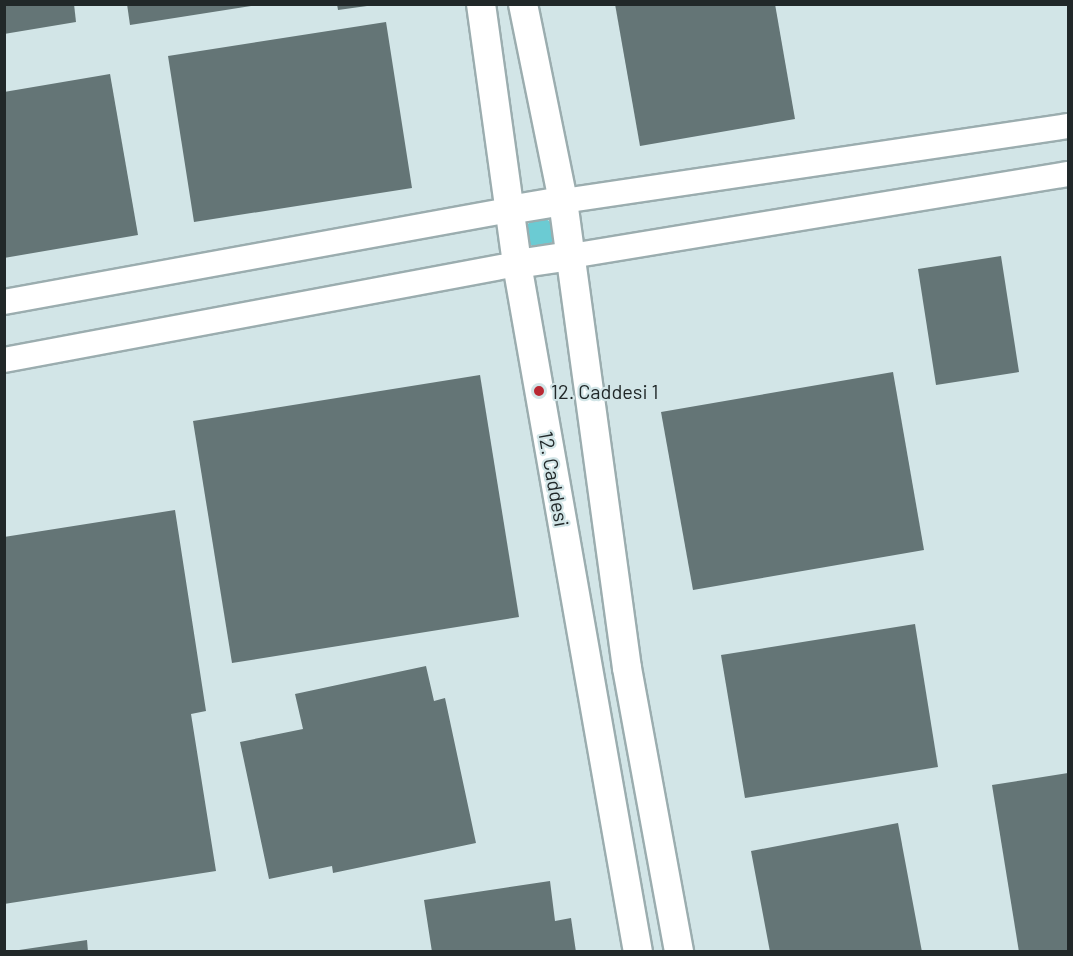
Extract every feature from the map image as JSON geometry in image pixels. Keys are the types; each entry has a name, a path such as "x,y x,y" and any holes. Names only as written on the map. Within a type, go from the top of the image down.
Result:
{"street":[{"name":"12. Caddesi","path":"481,4 517,264 638,951"},
{"path":"523,4 562,201 627,668 679,951"},
{"path":"4,302 562,201 1068,126"},
{"path":"4,360 517,264 1068,174"}],"shaded area":[{"path":"540,218 551,222 555,233 551,244 540,248 529,244 525,233 529,222"}],"building":[{"path":"4,4 74,4 76,22 4,34"},
{"path":"127,4 251,4 251,6 130,25"},
{"path":"337,4 367,4 367,6 338,10"},
{"path":"615,4 775,4 795,119 640,146"},
{"path":"386,22 412,188 194,222 168,56"},
{"path":"110,74 138,235 4,258 4,92"},
{"path":"1001,256 1019,372 936,385 918,269"},
{"path":"893,372 924,550 693,590 661,412"},
{"path":"480,375 519,617 232,663 193,421"},
{"path":"175,510 206,711 191,714 216,871 4,904 4,537"},
{"path":"915,624 938,767 745,798 721,655"},
{"path":"426,666 434,701 445,698 476,843 333,873 332,866 269,879 240,742 303,729 295,694"},
{"path":"1068,773 1068,952 1019,952 992,785"},
{"path":"898,823 922,952 770,952 751,851"},
{"path":"550,881 555,921 571,918 576,952 432,952 424,900"},
{"path":"87,940 88,952 19,952 19,950"}],"place":[{"name":"12. Caddesi 1","path":"539,391"}]}
